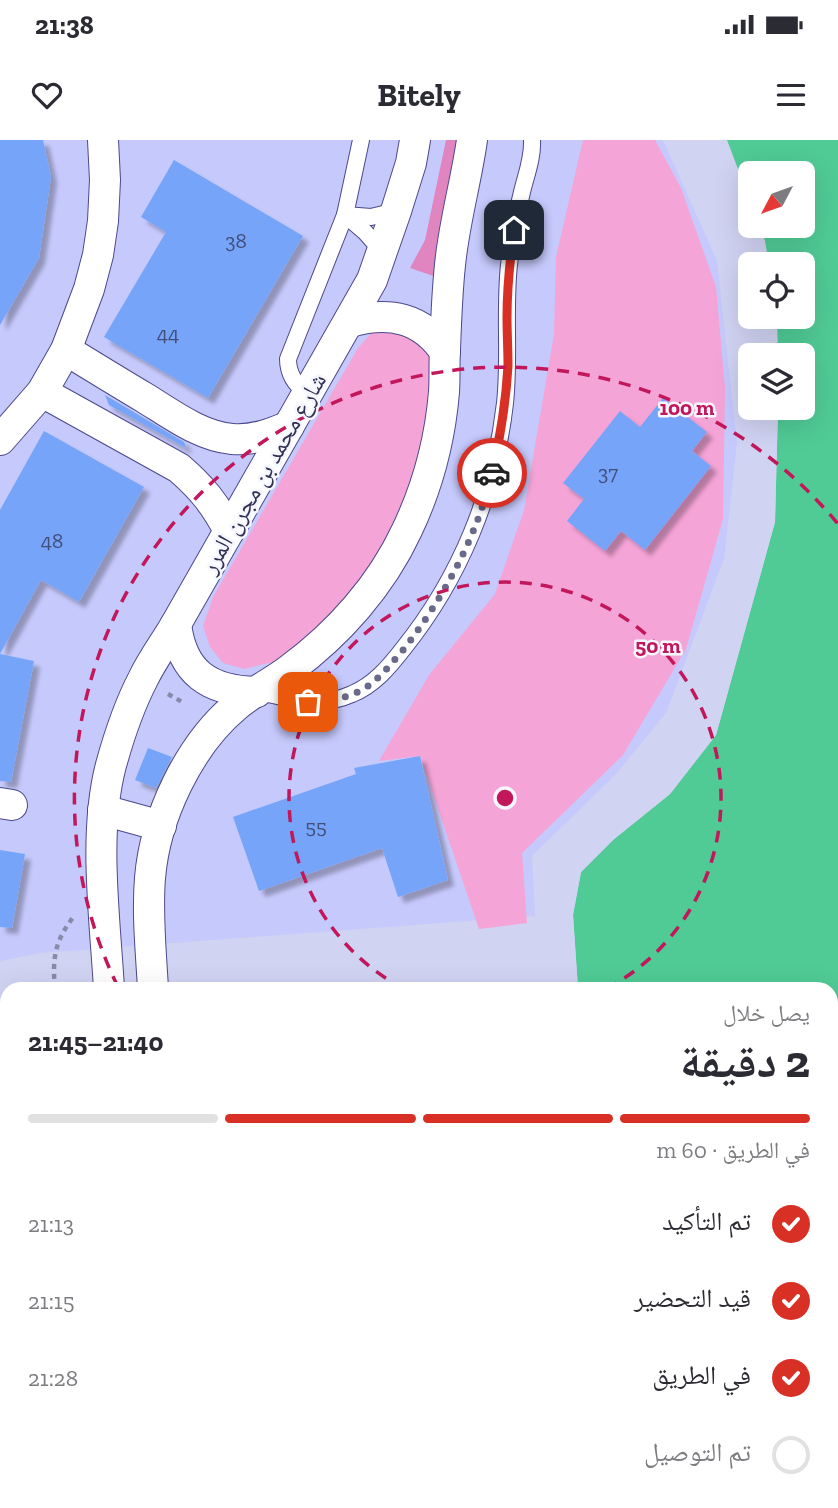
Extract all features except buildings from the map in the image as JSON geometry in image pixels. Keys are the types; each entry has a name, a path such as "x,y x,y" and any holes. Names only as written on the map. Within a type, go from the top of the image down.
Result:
{"street":[{"path":"0,440 42,392 66,350 89,289 103,221 106,180 103,140"},
{"name":"شارع محمد بن مجرن المرر","path":"109,982 103,899 103,810 114,756 124,724 143,679 373,280 411,163 415,140"},
{"path":"153,982 150,875 161,826 188,765 219,723 236,706 307,656 367,595 400,543 421,498 440,426 450,263 472,140"},
{"path":"350,322 381,316 404,320 436,339 445,352"},
{"path":"66,350 182,421 217,436 253,438 289,426"},
{"path":"42,392 179,468 209,497 229,531"},
{"path":"176,624 178,642 185,657 201,676 223,688 257,692"},
{"path":"103,810 161,826"}],"lane":[{"path":"308,394 292,379 288,359 345,215 361,140"},
{"path":"257,692 308,702 338,699 367,687 388,667 416,633 461,558 491,480 499,441 508,362 509,267 519,205 531,158 532,140"},
{"path":"345,215 371,217 396,211"},
{"path":"345,215 383,251"}],"path":[{"path":"143,679 219,723"},
{"path":"55,982 53,957 65,927 75,915 103,899"}],"shaded area":[{"path":"0,140 663,140 717,261 737,442 724,559 666,713 615,775 532,856 535,916 40,953 0,961"},
{"path":"446,140 469,140 451,282 410,268 425,240"},
{"path":"583,140 655,140 681,188 716,287 725,388 723,519 686,649 623,755 522,853 527,923 479,929 420,756 379,761 429,675 495,594 524,510 554,334 556,257"},
{"path":"727,140 838,140 838,982 578,982 573,915 581,872 613,840 670,794 716,735 775,522 778,420 815,420 815,343 778,343 777,329 815,329 815,252 767,252 764,238 816,238 816,161 738,161 738,169"},
{"path":"398,319 445,356 397,544 312,637 273,662 244,669 223,663 210,647 203,626 213,597 358,348 376,328"}],"pier":[{"path":"775,420 778,420 775,522 716,735 670,794 613,840 581,872 573,915 578,982 574,982 570,914 578,871 610,837 667,792 712,733 771,522"}],"way so far":[{"path":"308,702 338,699 367,687 379,677 416,633 461,558 478,518 492,473"}],"route":[{"path":"492,473 505,402 509,267 514,230"}]}
